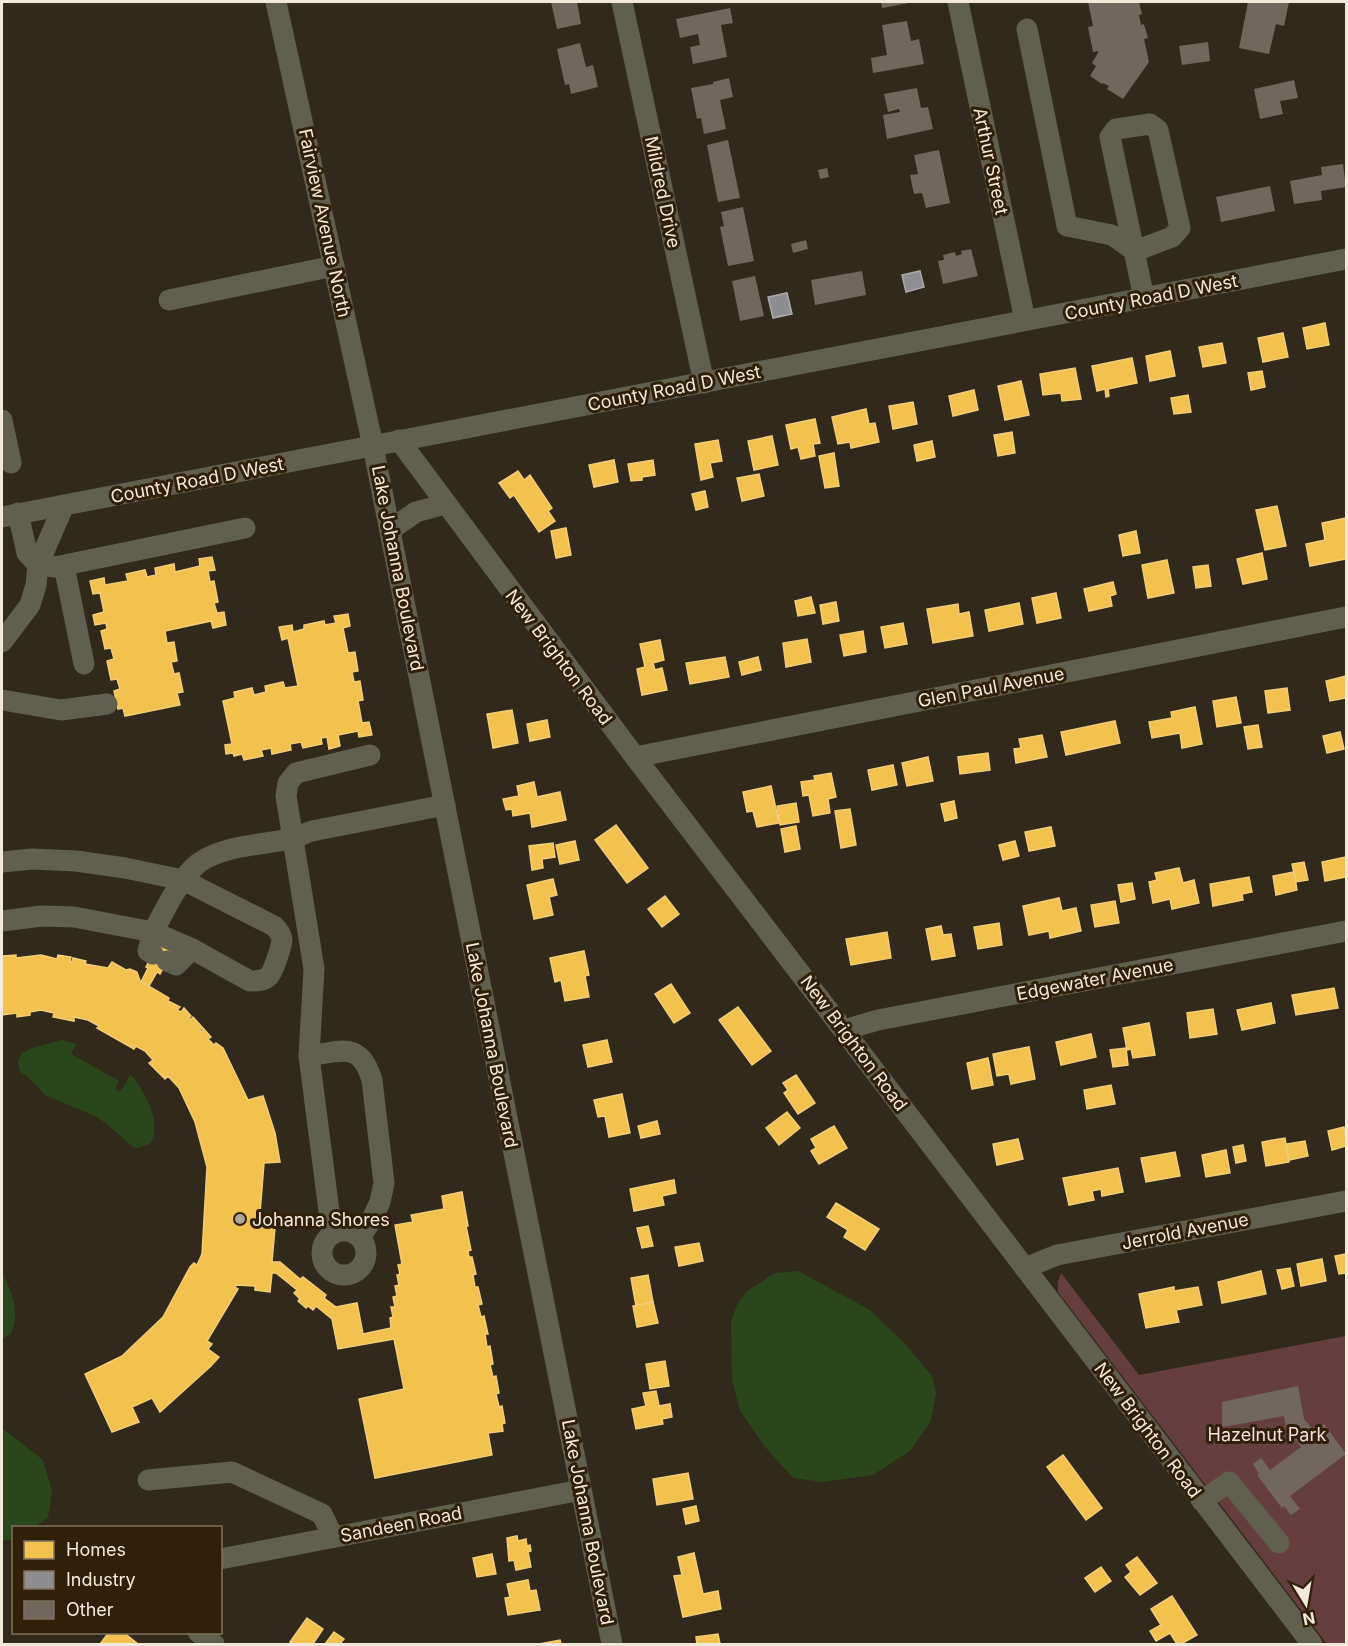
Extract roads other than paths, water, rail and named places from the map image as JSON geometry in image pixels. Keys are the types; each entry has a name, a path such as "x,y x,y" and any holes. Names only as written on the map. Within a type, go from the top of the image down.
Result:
{"street":[{"name":"Fairview Avenue North","path":"276,2 373,446"},
{"name":"Mildred Drive","path":"622,2 704,382"},
{"name":"Arthur Street","path":"957,2 1025,320"},
{"path":"1028,29 1066,226 1112,235 1135,251"},
{"path":"1135,251 1172,237 1180,228 1158,130 1150,124 1116,129 1110,137 1144,298"},
{"name":"County Road D West","path":"10,515 1347,259"},
{"path":"169,300 334,266"},
{"path":"2,420 11,463"},
{"name":"New Brighton Road","path":"399,440 635,757 1312,1644"},
{"name":"Lake Johanna Boulevard","path":"373,446 612,1644"},
{"path":"390,530 416,512 445,504"},
{"path":"2,642 30,605 36,585 38,565 64,506"},
{"path":"10,515 27,553 38,565 64,566 245,528"},
{"path":"64,566 84,664"},
{"name":"Glen Paul Avenue","path":"635,757 1347,617"},
{"path":"2,700 61,710 107,704"},
{"path":"332,1234 309,1056 314,969 286,796 288,783 296,773 370,755"},
{"path":"192,950 176,965 148,951 153,932 183,880 201,861 220,852 293,838 312,831 446,812"},
{"path":"2,862 32,859 76,861 183,880 274,926 282,936 282,945 270,975 263,980 250,981 153,932 74,917 42,916 2,921"},
{"name":"Edgewater Avenue","path":"844,1030 878,1020 1347,931"},
{"path":"309,1056 349,1050 359,1056 368,1067 372,1080 384,1183 380,1202 360,1237"},
{"name":"Jerrold Avenue","path":"1025,1268 1057,1255 1347,1201"},
{"path":"347,1230 360,1237 366,1250 365,1262 357,1271 340,1275 330,1270 322,1257 322,1246 332,1234 347,1230"},
{"path":"148,1480 232,1472 322,1514 333,1537"},
{"path":"1202,1501 1229,1482 1280,1543"},
{"name":"Sandeen Road","path":"222,1559 581,1490"},
{"path":"201,1634 214,1644"}],"place":[{"name":"Johanna Shores","path":"240,1219"}],"park label":[{"name":"Hazelnut Park","path":"1267,1434"}]}
